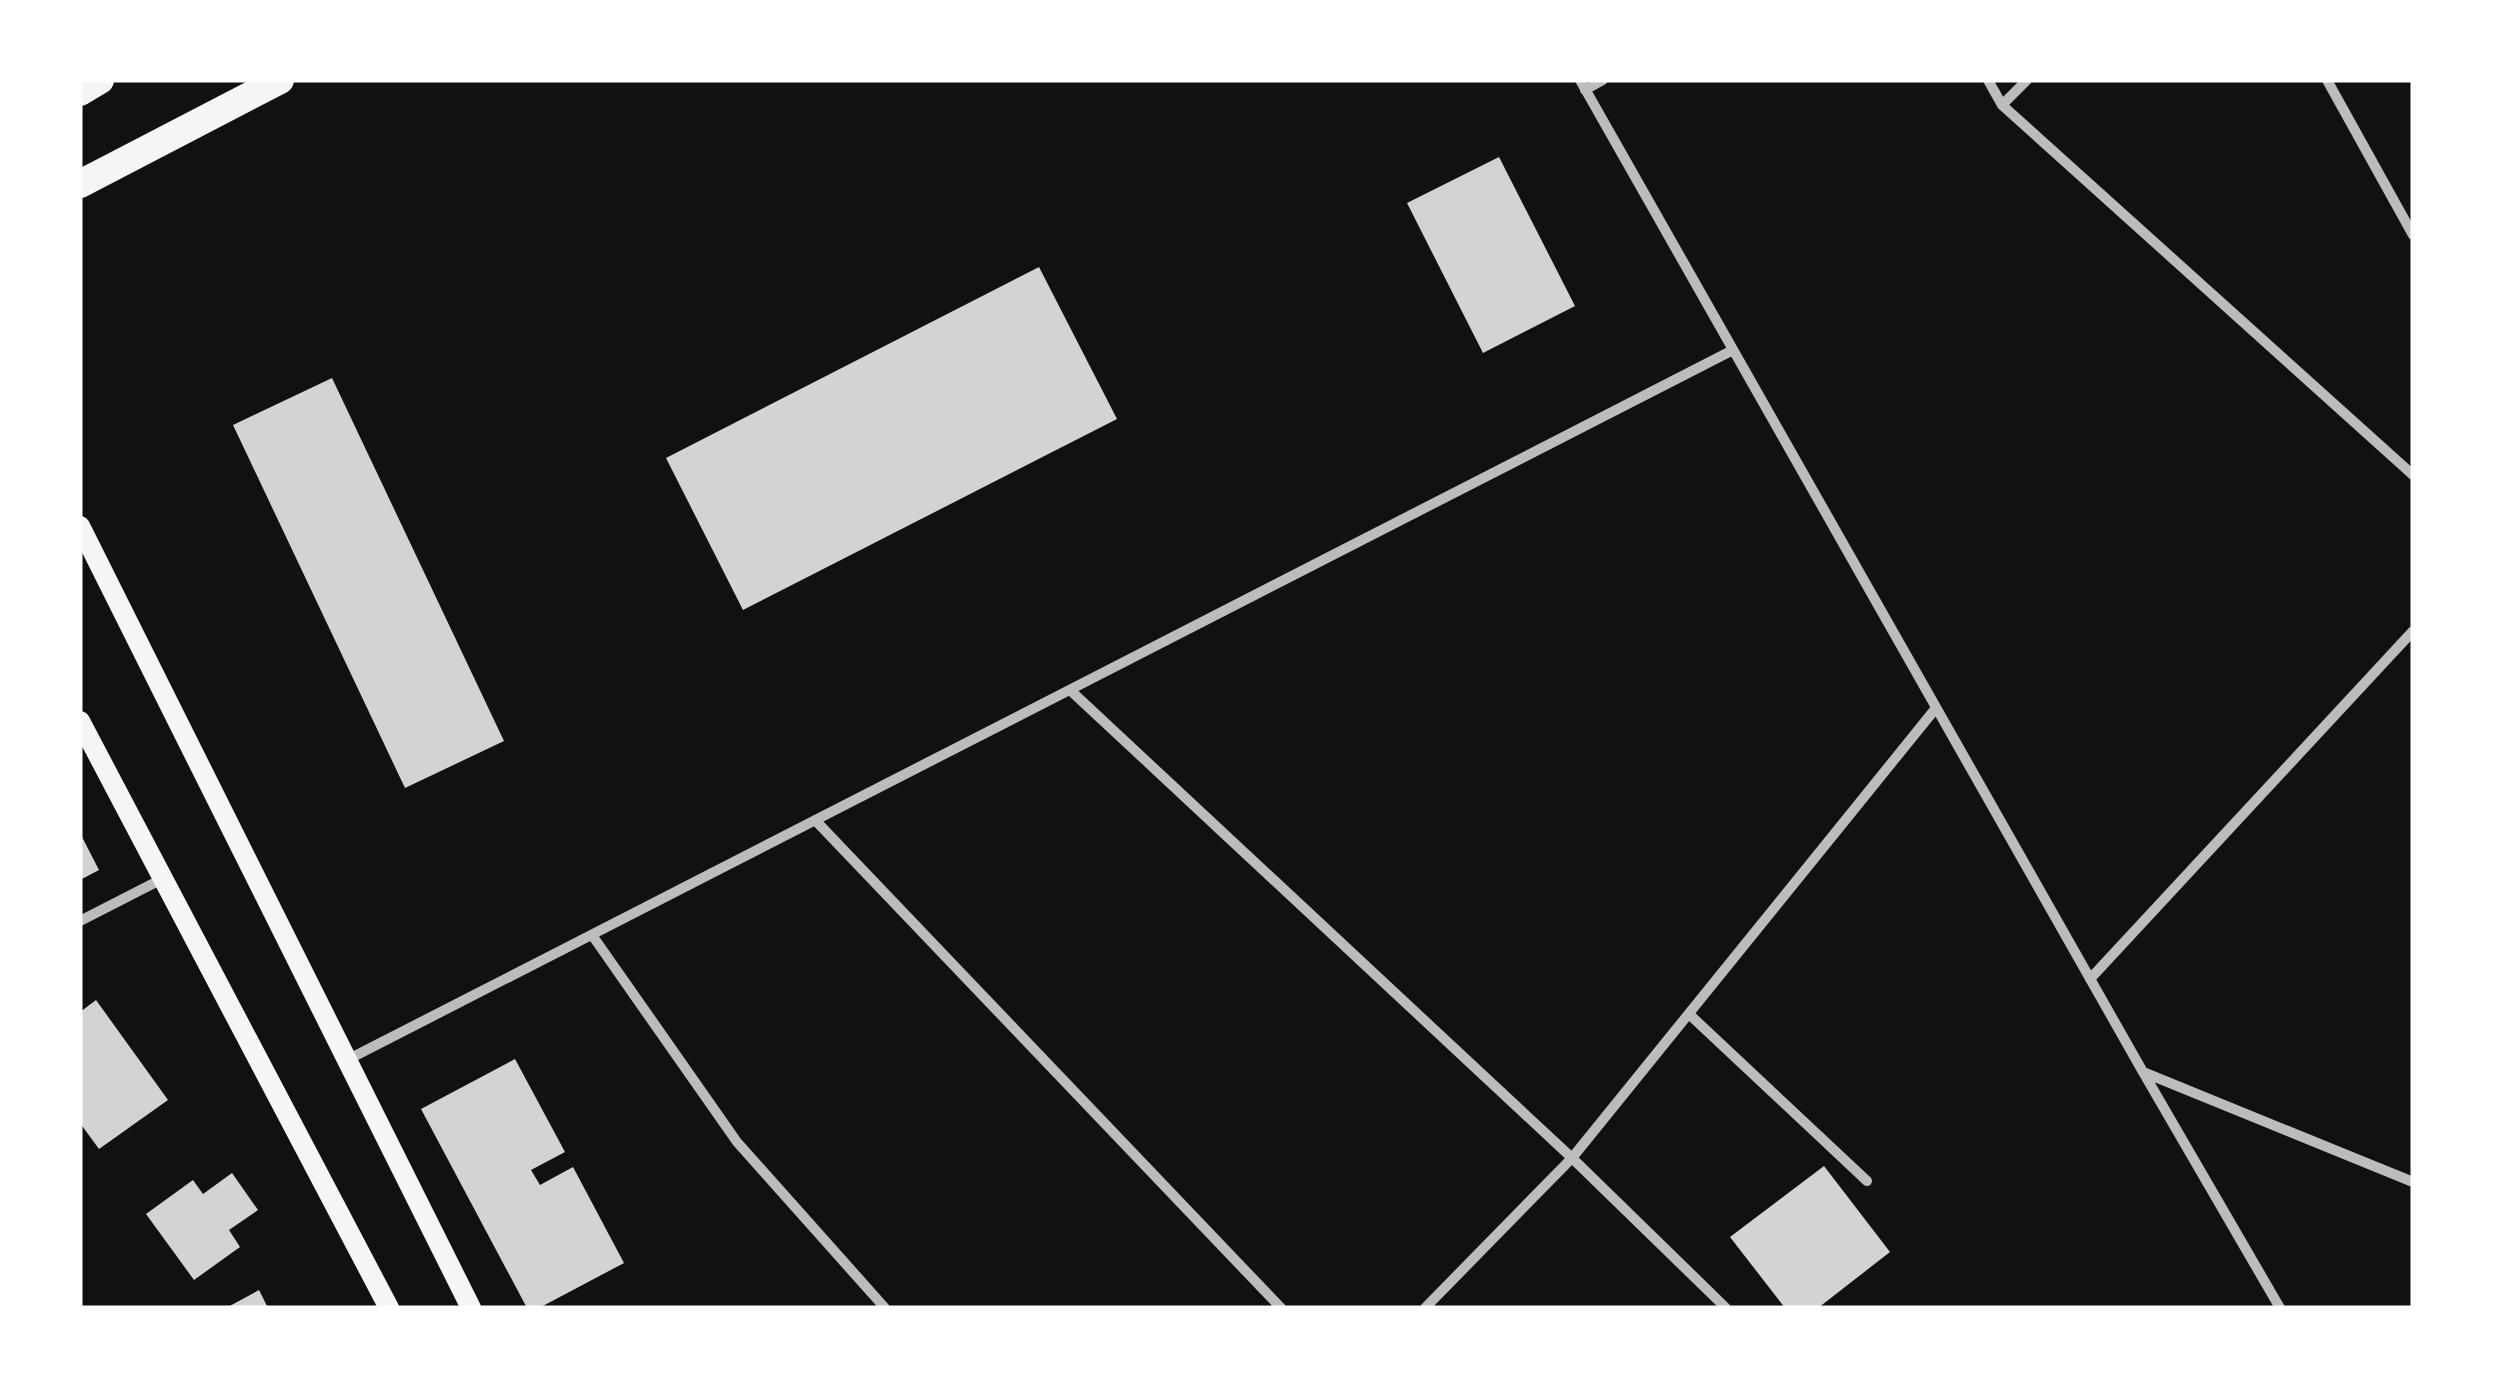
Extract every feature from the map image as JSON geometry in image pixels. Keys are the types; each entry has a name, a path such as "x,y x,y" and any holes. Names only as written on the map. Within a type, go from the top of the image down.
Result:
{"highway":[{"path":"80,92 100,80"},
{"path":"80,184 280,80"}],"main road":[{"path":"80,526 471,1308"},
{"path":"80,722 389,1308"}],"street":[{"path":"1603,80 1582,85 2280,1308"},
{"path":"1988,80 2002,105 2413,475"},
{"path":"2002,105 2027,80"},
{"path":"2327,80 2413,235"},
{"path":"347,1060 1732,350"},
{"path":"2090,979 2413,631"},
{"path":"1070,690 1572,1158 1726,1308"},
{"path":"1425,1308 1572,1158 1936,708"},
{"path":"816,820 1282,1308"},
{"path":"80,922 162,879"},
{"path":"592,934 737,1142 885,1308"},
{"path":"1689,1014 1867,1182"},
{"path":"2142,1072 2413,1182"}],"building":[{"path":"1499,157 1575,306 1483,353 1407,203"},
{"path":"1039,267 1117,419 743,610 666,458"},
{"path":"332,378 504,741 405,788 233,425"},
{"path":"80,833 99,870 80,880"},
{"path":"96,1000 168,1100 99,1149 80,1123 80,1012"},
{"path":"515,1059 565,1152 531,1170 540,1185 573,1167 624,1263 539,1308 527,1308 421,1109"},
{"path":"1824,1166 1890,1252 1818,1308 1785,1308 1730,1237"},
{"path":"232,1173 258,1210 229,1230 240,1247 194,1280 146,1214 193,1180 203,1194"},
{"path":"259,1290 268,1308 226,1308"}]}
